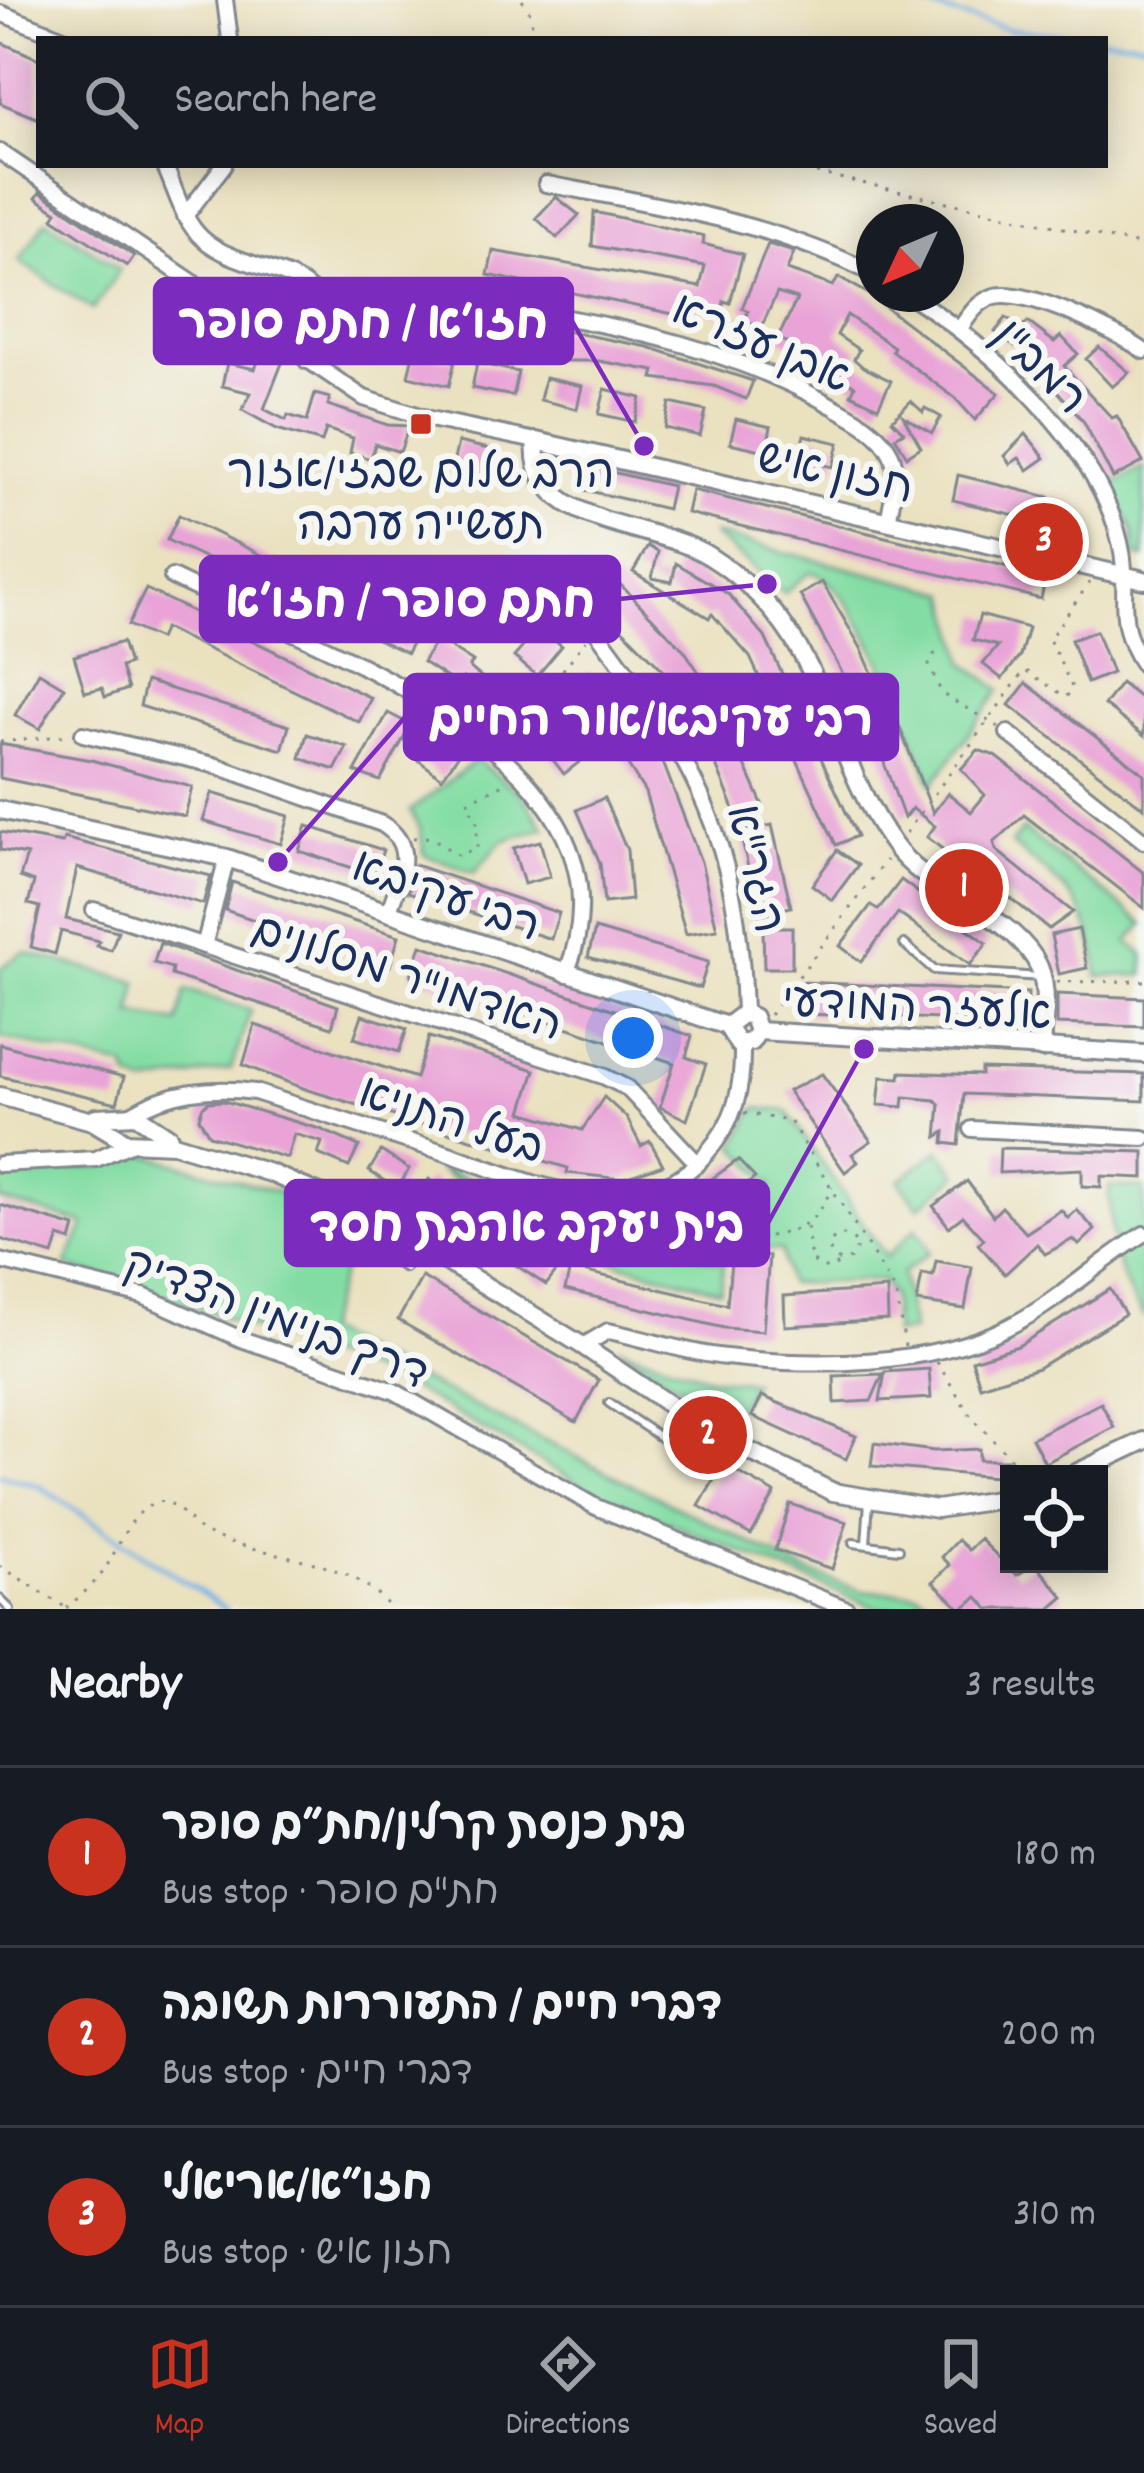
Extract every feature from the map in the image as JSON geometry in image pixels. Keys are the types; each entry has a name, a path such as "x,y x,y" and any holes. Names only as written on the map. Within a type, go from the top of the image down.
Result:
{"street":[{"path":"8,0 20,20"},
{"path":"225,0 230,36"},
{"path":"0,13 59,36"},
{"path":"0,152 307,361 391,409 536,441 538,478 560,502 705,553 768,603 813,671 895,848 924,875 1029,951 1042,980 1042,1049"},
{"path":"165,168 185,217 200,238 237,260 288,271 308,286 321,312 319,337 307,361"},
{"path":"185,217 222,168"},
{"path":"546,184 744,223 856,266"},
{"path":"958,331 974,309 1005,294 1027,296 1144,351"},
{"name":"אבן עזרא","path":"456,300 661,334 801,389 858,421 890,451 895,478 889,517"},
{"name":"רמב\"ן","path":"932,312 1026,388 1067,440 1119,536 1126,634 1144,666"},
{"name":"חזון איש","path":"536,441 889,517 1144,580"},
{"path":"172,578 403,690 514,763 552,809 573,860 580,911 566,974"},
{"name":"הגר\"א","path":"595,629 654,706 705,794 735,890 744,1013"},
{"path":"83,734 235,772 382,824 403,841 403,866 389,910"},
{"path":"1008,734 1144,842"},
{"name":"רבי עקיבא","path":"0,810 226,859 727,1025"},
{"path":"203,946 226,859"},
{"name":"האדמו\"ר מסלונים","path":"94,910 603,1076 627,1088 698,1164"},
{"path":"744,1013 753,1017 758,1031 742,1044 730,1038 727,1025 744,1013"},
{"name":"אלעזר המודעי","path":"758,1031 1144,1054"},
{"name":"בעל התניא","path":"0,1164 65,1158 101,1148 191,1093 255,1092 581,1195 629,1196 675,1180 698,1164 734,1112 742,1044"},
{"path":"0,1096 132,1128 326,1194 418,1244 787,1474 869,1502 938,1508 1000,1499"},
{"path":"972,1129 1144,1138"},
{"path":"583,1346 608,1331 724,1357 818,1360 929,1351 981,1338 1035,1313 1144,1234"},
{"name":"דרך בנימין הצדיק","path":"0,1261 142,1296 241,1339 394,1391 596,1507 847,1609"},
{"path":"1093,1465 1144,1441"}],"lane":[{"path":"904,944 934,970 1042,980"},
{"path":"675,1180 680,1212 702,1239 734,1246 758,1239"},
{"path":"367,1246 405,1268 418,1244"},
{"path":"609,1403 708,1469"},
{"path":"668,1442 684,1414"},
{"path":"866,1544 869,1502"},
{"path":"854,1543 899,1549"},
{"path":"0,1599 10,1609"}],"path":[{"path":"522,0 531,14 533,36"},
{"path":"794,168 1144,246"},
{"path":"758,1031 1025,670 1066,697 1073,689 1048,639 1100,568"},
{"path":"499,752 595,629"},
{"path":"935,653 929,664 942,694 1008,734"},
{"path":"0,742 83,734"},
{"path":"403,841 430,837 457,855 477,849 477,822 467,802 477,794 502,789 514,763"},
{"path":"1042,980 1144,981"},
{"path":"734,1112 790,1120 896,1292 906,1354"},
{"path":"758,1239 815,1220 832,1185"},
{"path":"847,1235 854,1219"},
{"path":"807,1225 811,1260 818,1268 843,1261 857,1250 847,1235"},
{"path":"843,1261 835,1258 830,1246 838,1235 847,1235"},
{"path":"929,1351 970,1415 1017,1465"},
{"path":"0,1566 67,1608 100,1576 140,1512 158,1501 170,1502 201,1532 264,1552 313,1559 382,1597 391,1609"}],"green space":[{"path":"46,220 120,269 93,310 19,261"},
{"path":"1144,468 1144,558 1135,556 1133,530 1109,485"},
{"path":"712,534 948,593 965,663 1000,690 932,785 865,631 828,581 810,572 784,593"},
{"path":"476,760 521,794 545,828 502,841 474,873 424,855 420,828 410,811"},
{"path":"1023,829 1144,924 1128,942 1144,955 1144,975 1098,976 1082,913 1061,885 1011,844"},
{"path":"24,952 138,982 132,1014 178,1023 186,990 251,1010 231,1069 145,1085 131,1079 125,1067 0,1037 0,968"},
{"path":"756,1108 787,1111 886,1257 916,1228 930,1252 902,1273 912,1331 894,1334 892,1297 883,1280 788,1284 781,1250 759,1249 744,1215 772,1185 735,1146"},
{"path":"939,1150 958,1175 919,1207 899,1181"},
{"path":"143,1154 303,1199 358,1223 323,1331 808,1572 861,1591 918,1593 942,1609 879,1609 591,1490 405,1385 180,1301 66,1266 85,1224 0,1200 0,1173 97,1167"},
{"path":"438,1169 556,1207 545,1245"},
{"path":"1109,1186 1144,1188 1144,1318 1116,1255"},
{"path":"678,1238 699,1256 724,1263 720,1290 558,1247 614,1256"},
{"path":"617,1347 712,1378 753,1382 730,1417"}],"building":[{"path":"0,42 36,58 36,118 0,103"},
{"path":"40,192 134,256 127,266 53,218 57,212 36,198"},
{"path":"556,197 579,215 557,238 536,218"},
{"path":"594,212 704,236 703,244 743,254 730,303 724,301 721,315 681,304 678,315 488,275 493,251 700,287 705,266 592,246"},
{"path":"768,244 794,252 787,270 833,286 839,277 856,287 856,312 892,312 999,393 975,420 955,398 892,351 894,347 847,315 837,335 859,350 854,359 863,367 891,381 878,407 851,394 855,386 826,368 829,364 778,338 797,299 777,293 761,328 744,320 748,311 742,308"},
{"path":"1006,318 1024,326 1028,322 1054,342 1061,336 1078,354 1064,366 1112,418 1117,416 1143,462 1113,478 1084,422 1025,353 995,332"},
{"path":"534,325 648,347 753,381 746,399 714,386 653,378 655,371 527,354"},
{"path":"265,345 284,358 264,409 286,420 288,415 307,421 315,394 330,398 328,405 388,425 409,426 400,452 375,444 371,459 350,453 353,438 326,429 322,442 277,429 242,410 251,393 222,386 227,363 255,369"},
{"path":"1099,347 1129,372 1112,387 1086,359"},
{"path":"414,351 455,361 449,386 408,376"},
{"path":"477,363 518,372 513,396 472,388"},
{"path":"545,378 582,386 577,409 540,400"},
{"path":"605,389 641,398 635,422 599,414"},
{"path":"911,401 923,412 925,408 941,417 932,433 903,416 921,447 907,456 895,437 904,432 892,420"},
{"path":"670,403 706,411 700,436 665,428"},
{"path":"736,419 771,427 766,451 730,443"},
{"path":"1026,434 1045,458 1028,470 1019,458 1010,464 1004,456"},
{"path":"804,435 839,443 833,467 798,459"},
{"path":"458,442 493,450 486,481 451,473"},
{"path":"590,467 672,486 667,509 585,490"},
{"path":"958,475 1049,497 1043,522 953,500"},
{"path":"692,490 1046,576 1041,599 687,513"},
{"path":"179,515 418,631 407,653 167,540"},
{"path":"648,546 658,552 652,578 672,582 676,563 728,594 765,637 857,836 836,845 750,657 712,614 709,618 633,572"},
{"path":"611,575 684,650 714,695 763,806 737,816 699,724 663,670 590,596"},
{"path":"822,582 861,648 887,707 866,717 800,595"},
{"path":"146,589 371,698 359,722 164,628 159,639 128,625"},
{"path":"980,615 1028,628 1020,656 1002,679 983,664 998,646 973,640"},
{"path":"540,627 562,646 537,676 514,657"},
{"path":"1096,631 1112,673 1087,683 1071,640"},
{"path":"437,639 473,662 469,667 512,703 496,722 477,706 485,697 463,678 458,685 423,662"},
{"path":"122,642 129,664 121,667 128,689 105,697 102,688 85,692 74,656"},
{"path":"588,671 606,690 580,716 561,698"},
{"path":"39,672 64,687 40,729 15,715"},
{"path":"146,681 289,726 282,750 140,706"},
{"path":"1026,683 1144,774 1144,808 1009,705"},
{"path":"1121,683 1144,701 1144,736 1104,705"},
{"path":"622,702 664,765 701,862 717,929 686,934 645,792 599,720"},
{"path":"388,713 411,725 380,781 355,772"},
{"path":"898,723 933,813 948,793 971,812 985,795 961,769 978,750 996,756 1144,873 1144,908 1024,815 994,843 996,850 1073,912 1049,929 979,873 979,878 927,837 935,826 912,808 904,818 874,735"},
{"path":"555,730 567,744 574,739 587,756 564,774 539,742"},
{"path":"307,734 347,747 335,770 300,758"},
{"path":"431,734 459,754 442,778 414,757"},
{"path":"0,744 91,760 192,787 185,816 0,778"},
{"path":"212,793 289,816 281,844 203,821"},
{"path":"604,798 627,850 631,900 604,903 600,863 577,810"},
{"path":"772,825 791,907 759,915 740,832"},
{"path":"307,826 383,850 375,875 299,851"},
{"path":"0,832 62,843 64,838 211,876 203,904 77,868 66,919 118,931 111,950 97,946 99,941 61,931 55,954 31,947 40,907 28,904 34,882 20,877 27,855 0,850"},
{"path":"540,841 550,877 524,884 513,848"},
{"path":"837,850 858,865 832,900 812,885"},
{"path":"415,865 559,913 551,939 408,892"},
{"path":"901,880 987,943 970,965 898,913 861,962 840,946 871,905 878,910"},
{"path":"232,882 399,936 390,966 225,910"},
{"path":"763,927 792,927 792,968 764,968"},
{"path":"595,929 708,962 700,988 588,957"},
{"path":"1079,929 1087,968 1059,974 1051,935"},
{"path":"160,943 338,1006 332,1027 171,975 172,968 154,963"},
{"path":"421,945 692,1036 686,1057 706,1064 687,1120 660,1107 674,1063 411,975"},
{"path":"803,982 1028,993 1027,1022 803,1014"},
{"path":"1057,994 1144,998 1144,1027 1057,1024"},
{"path":"362,1015 407,1029 399,1052 354,1038"},
{"path":"255,1025 416,1078 429,1037 535,1070 522,1112 582,1130 604,1097 627,1118 641,1146 650,1141 663,1165 622,1179 567,1173 568,1168 308,1090 243,1065"},
{"path":"0,1044 124,1077 117,1103 0,1076"},
{"path":"981,1069 1144,1074 1144,1101 964,1094 959,1145 944,1143 945,1132 937,1137 940,1104 935,1100 904,1097 903,1107 878,1105 881,1077 900,1078 901,1072 981,1075"},
{"path":"822,1074 871,1141 852,1154 858,1162 845,1172 788,1091"},
{"path":"224,1101 320,1129 359,1146 349,1167 318,1154 322,1142 294,1134 287,1158 209,1135 199,1118 202,1108 208,1102"},
{"path":"1000,1148 1144,1152 1144,1178 1101,1176 1101,1187 1082,1186 1082,1169 999,1173"},
{"path":"381,1151 409,1169 397,1189 369,1171"},
{"path":"738,1160 755,1178 735,1195 744,1206 718,1229 708,1217 700,1224 689,1195"},
{"path":"429,1179 460,1201 446,1220 415,1199"},
{"path":"967,1181 993,1216 1002,1207 1026,1233 1061,1210 1068,1218 1077,1210 1095,1230 1079,1245 1073,1239 1045,1254 1037,1244 1005,1274 978,1244 984,1239 963,1216 949,1227 933,1206"},
{"path":"0,1205 75,1227 71,1241 59,1237 53,1255 0,1239"},
{"path":"480,1209 560,1267 546,1285 464,1231"},
{"path":"752,1255 769,1256 763,1331 724,1328 565,1290 570,1268 727,1305 731,1262 751,1263"},
{"path":"936,1261 972,1267 965,1309 917,1302 922,1274 933,1276"},
{"path":"422,1277 599,1380 576,1422 398,1320"},
{"path":"887,1289 888,1320 785,1326 784,1296"},
{"path":"1110,1289 1125,1314 1038,1368 980,1386 972,1360 1018,1346"},
{"path":"929,1369 931,1398 880,1401 885,1372"},
{"path":"883,1374 871,1401 835,1403 834,1376"},
{"path":"762,1396 856,1436 846,1459 752,1416"},
{"path":"1101,1403 1114,1427 1045,1463 1032,1438"},
{"path":"874,1443 934,1451 979,1449 979,1460 1007,1460 1007,1465 1000,1465 1000,1477 871,1466"},
{"path":"723,1464 775,1493 751,1535 699,1506"},
{"path":"790,1504 847,1522 832,1569 775,1550"},
{"path":"980,1539 1000,1558 1000,1573 1043,1573 1064,1597 1050,1609 989,1609 978,1597 961,1609 933,1582 950,1565 942,1557 958,1540 969,1550"}],"waterway":[{"path":"902,0 1011,30 1078,36"},
{"path":"1108,39 1144,42"},
{"path":"0,1475 39,1486 226,1609"}],"place":[{"name":"הרב שלום שבזי/אזור תעשייה ערבה","path":"421,424"},
{"name":"חזו׳א / חתם סופר","path":"644,446"},
{"name":"חזו״א/אריאלי","path":"1044,542"},
{"name":"חתם סופר / חזו׳א","path":"767,584"},
{"name":"רבי עקיבא/אור החיים","path":"278,862"},
{"name":"בית כנסת קרלין/חת״ם סופר","path":"964,888"},
{"name":"בית יעקב אהבת חסד","path":"864,1049"},
{"name":"דברי חיים / התעוררות תשובה","path":"708,1435"}]}
